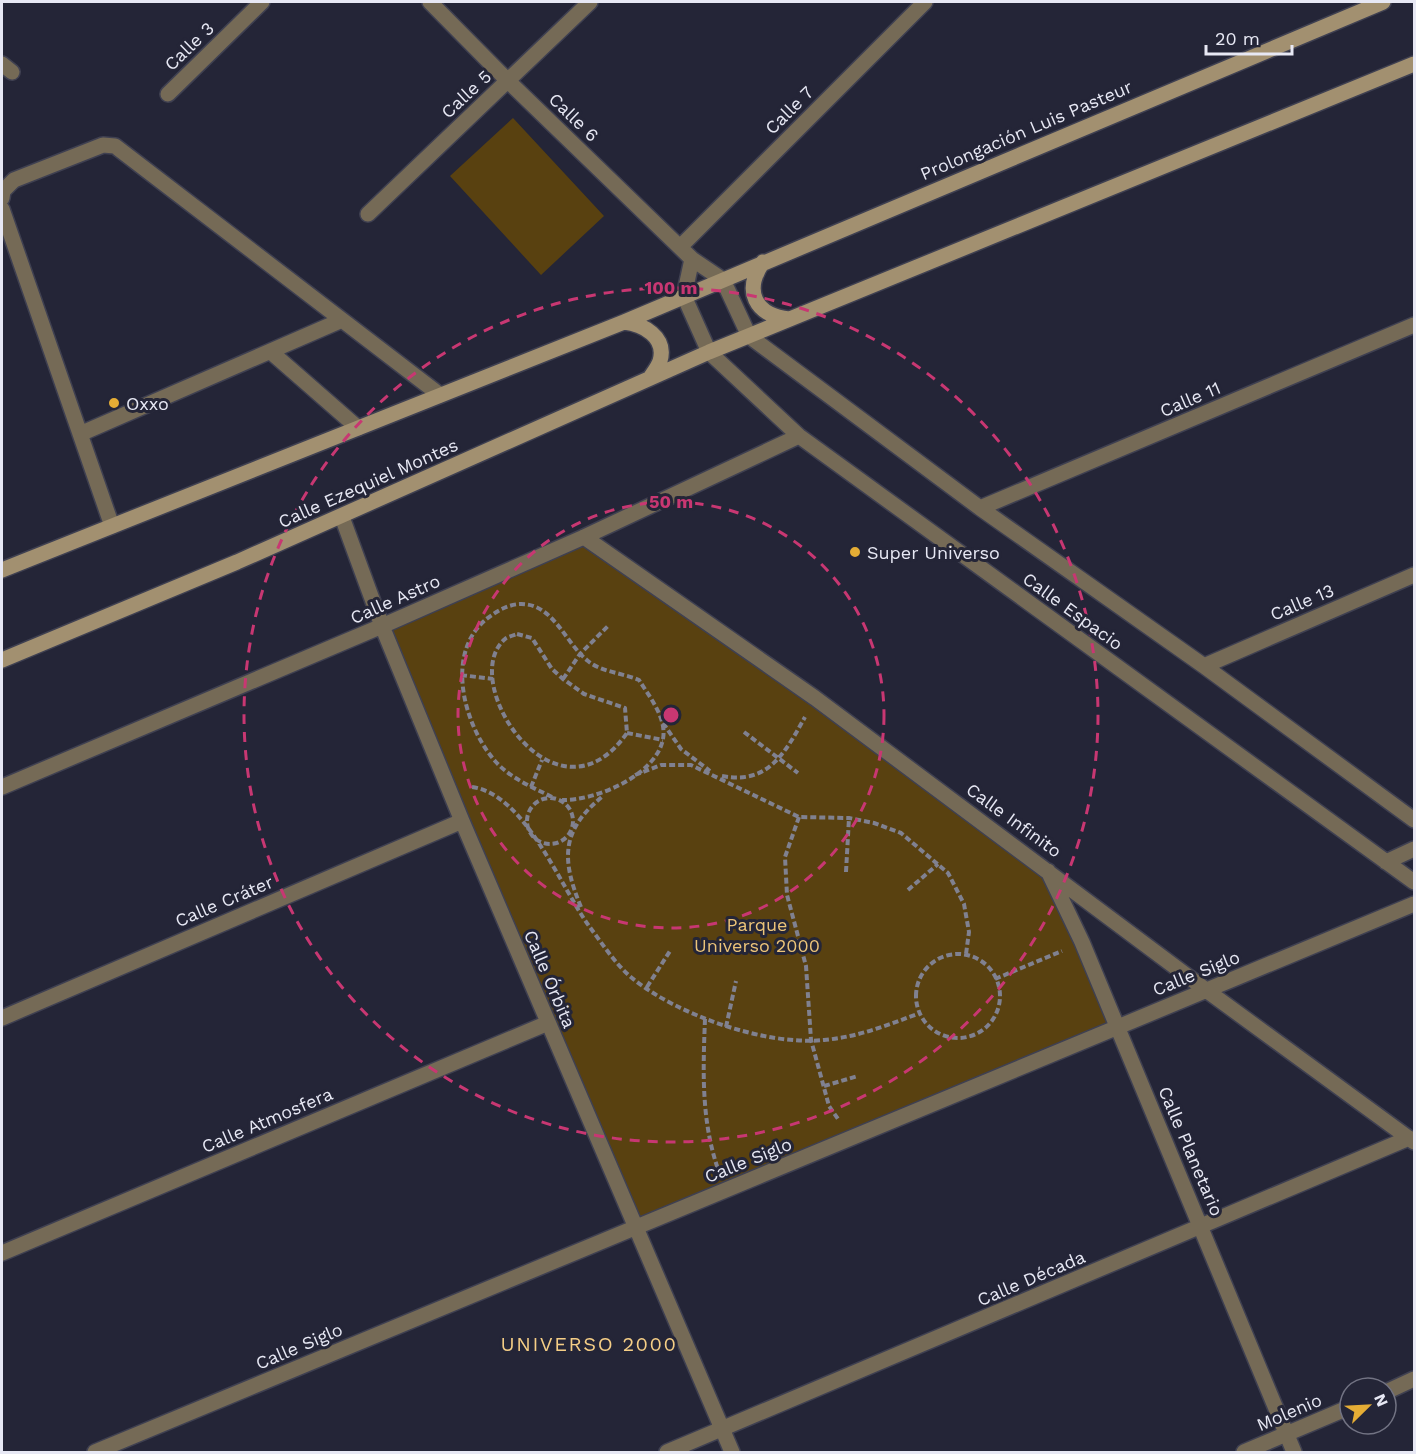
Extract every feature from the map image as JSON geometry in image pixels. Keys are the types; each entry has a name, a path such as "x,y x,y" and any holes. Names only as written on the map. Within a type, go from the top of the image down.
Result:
{"main road":[{"name":"Prolongación Luis Pasteur","path":"684,296 1383,2"},
{"path":"749,336 1414,64"},
{"path":"763,262 753,276 753,294 762,309 774,317 789,319"},
{"path":"2,570 684,296"},
{"path":"624,322 648,329 659,342 660,361 650,378"},
{"name":"Calle Ezequiel Montes","path":"2,660 342,517 650,378 749,336"}],"street":[{"name":"Calle 3","path":"168,94 262,2"},
{"name":"Calle 6","path":"430,2 692,259 723,280"},
{"name":"Calle 5","path":"368,214 590,2"},
{"name":"Calle 7","path":"680,247 925,2"},
{"path":"2,198 3,191 14,180 103,145 115,146 440,395"},
{"path":"2,209 112,526"},
{"path":"684,296 692,259"},
{"name":"Calle Espacio","path":"723,280 749,336 980,508 1204,666 1414,820"},
{"name":"Calle Espacio","path":"684,296 709,352 799,436 1414,882"},
{"path":"80,434 342,320"},
{"name":"Calle 11","path":"980,508 1414,325"},
{"path":"271,352 358,428"},
{"name":"Calle Astro","path":"2,787 382,627 584,537 799,436"},
{"name":"Calle Órbita","path":"342,517 382,627 462,821 732,1452"},
{"name":"Calle Infinito","path":"584,537 815,698 1046,868 1206,990 1412,1140"},
{"name":"Calle 13","path":"1204,666 1414,575"},
{"name":"Calle Cráter","path":"2,1018 462,821"},
{"path":"1386,862 1414,849"},
{"name":"Calle Planetario","path":"1046,868 1082,942 1203,1227 1294,1452"},
{"name":"Calle Siglo","path":"95,1452 1414,904"},
{"name":"Calle Atmosfera","path":"2,1253 548,1023"},
{"name":"Calle Década","path":"667,1452 1412,1140"},
{"path":"1398,1386 1414,1379"},
{"name":"Molenio","path":"1244,1452 1338,1412"}],"path":[{"path":"606,793 580,801 562,800 531,787 495,761 474,730 464,699 461,675 468,644 479,623 500,609 521,604 542,608 580,654 600,668 639,680 662,723 681,749 715,775 740,780 766,770 786,751 815,698"},
{"path":"563,679 580,654 608,626"},
{"path":"517,634 532,638 552,669 563,679 584,694 625,708 627,733 610,753 590,766 568,767 542,760 513,731 502,711 493,679 495,655 505,639 517,634"},
{"path":"461,675 493,679"},
{"path":"552,797 543,798 530,809 527,825 530,833 546,844 564,840 585,810 653,760 663,740 662,723"},
{"path":"744,732 798,773"},
{"path":"627,733 663,740"},
{"path":"531,787 542,760"},
{"path":"629,778 661,765 691,765 799,817 849,818 874,823 901,833 948,873 964,904 969,932 966,954"},
{"path":"447,784 476,787 506,801 557,869 588,925 632,978 705,1019 726,1027 771,1038 811,1040 866,1033 920,1013"},
{"path":"562,800 573,814 567,856 572,886 588,925"},
{"path":"799,817 785,857 787,895 808,982 811,1040 829,1106 850,1140"},
{"path":"846,872 849,818"},
{"path":"908,890 938,864"},
{"path":"995,979 1082,942"},
{"path":"647,987 670,951"},
{"path":"951,954 966,954 981,960 995,979 999,988 999,1006 991,1022 976,1034 959,1038 940,1035 926,1024 920,1013 915,993 926,967 937,958 951,954"},
{"path":"726,1027 736,981"},
{"path":"705,1019 703,1082 708,1139 725,1191"},
{"path":"824,1086 858,1076"}],"green space":[{"path":"513,118 604,216 541,275 450,176"},
{"name":"Parque Universo 2000","path":"584,537 1046,868 1117,1027 634,1227 382,626"}],"place":[{"name":"Oxxo","path":"114,403"},
{"name":"Super Universo","path":"855,552"}],"district":[{"name":"UNIVERSO 2000","path":"589,1344"}]}
